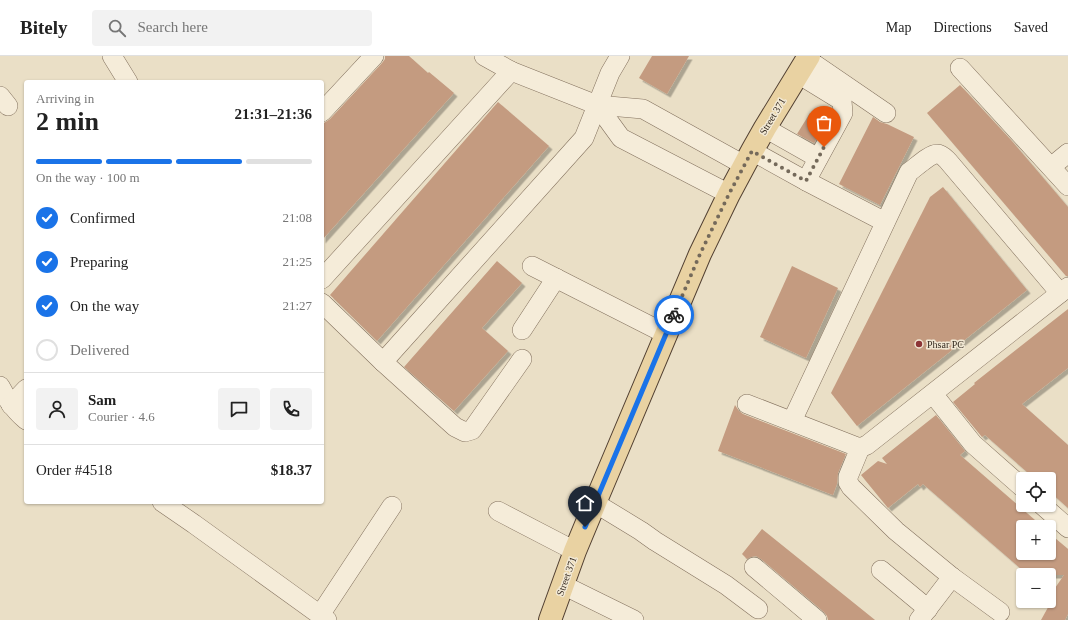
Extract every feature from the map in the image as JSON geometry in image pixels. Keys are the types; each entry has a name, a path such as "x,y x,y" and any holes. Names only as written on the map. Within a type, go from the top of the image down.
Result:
{"main road":[{"name":"Street 371","path":"550,620 575,551 700,254 748,158 804,63"}],"street":[{"path":"112,56 127,80"},
{"path":"324,110 374,56"},
{"path":"484,56 511,71 597,105 643,109 748,158 806,181 885,222"},
{"path":"383,362 584,138 610,73 620,56"},
{"path":"804,63 886,113"},
{"path":"804,63 842,101 843,113 806,181"},
{"path":"960,68 1068,186"},
{"path":"324,278 511,71"},
{"path":"597,105 621,138 729,194"},
{"path":"765,128 818,158"},
{"path":"1051,167 1068,152"},
{"path":"792,421 909,172 930,156 937,154 943,156 1064,290 933,394 867,445 860,448 848,477 848,482 851,487 896,531 952,577 1000,612"},
{"path":"532,266 666,334"},
{"path":"522,330 556,278"},
{"path":"324,305 383,362 455,427 464,432 472,430 522,360"},
{"path":"0,386 11,405 24,418"},
{"path":"11,405 24,391"},
{"path":"933,394 973,444 1016,482"},
{"path":"747,404 860,448"},
{"path":"595,503 726,585 758,610"},
{"path":"165,504 323,617 392,506"},
{"path":"498,511 575,551"},
{"path":"1050,512 1068,528"},
{"path":"754,567 817,620"},
{"path":"881,570 923,615 952,577"},
{"path":"563,586 634,620"}],"building":[{"path":"385,56 409,56 454,93 324,238 324,123 330,119 385,59"},
{"path":"652,56 689,56 667,94 639,78"},
{"path":"960,85 1011,140 1068,207 1068,276 1066,276 927,113"},
{"path":"498,102 549,146 377,341 330,295"},
{"path":"810,113 826,122 814,143 797,134"},
{"path":"873,117 880,122 914,137 880,205 839,184"},
{"path":"943,187 1027,290 857,426 831,393 930,197"},
{"path":"497,261 522,283 482,328 508,351 454,411 404,367"},
{"path":"792,266 838,288 806,358 760,337"},
{"path":"1068,309 1068,368 1022,404 1068,445 1068,508 1056,497 1056,472 1027,472 985,435 982,437 953,402 975,384 974,383"},
{"path":"735,405 743,414 846,454 838,473 837,484 833,495 718,451"},
{"path":"936,415 965,451 960,455 1016,504 1016,512 1026,512 1035,520 1016,520 1016,560 1056,560 1056,539 1068,549 1068,614 1065,620 1041,620 1048,608 1056,608 1056,587 1064,575 1056,575 1056,568 1020,568 923,484 920,487 918,484 888,508 861,475 878,461 887,464 882,458"},
{"path":"762,529 875,620 828,620 824,612 761,559 756,556 747,559 742,554"}],"way so far":[{"path":"674,315 700,254 752,151 806,181 824,147"}],"place":[{"name":"Phsar PC","path":"919,344"}],"route":[{"path":"585,527 674,315"}]}
